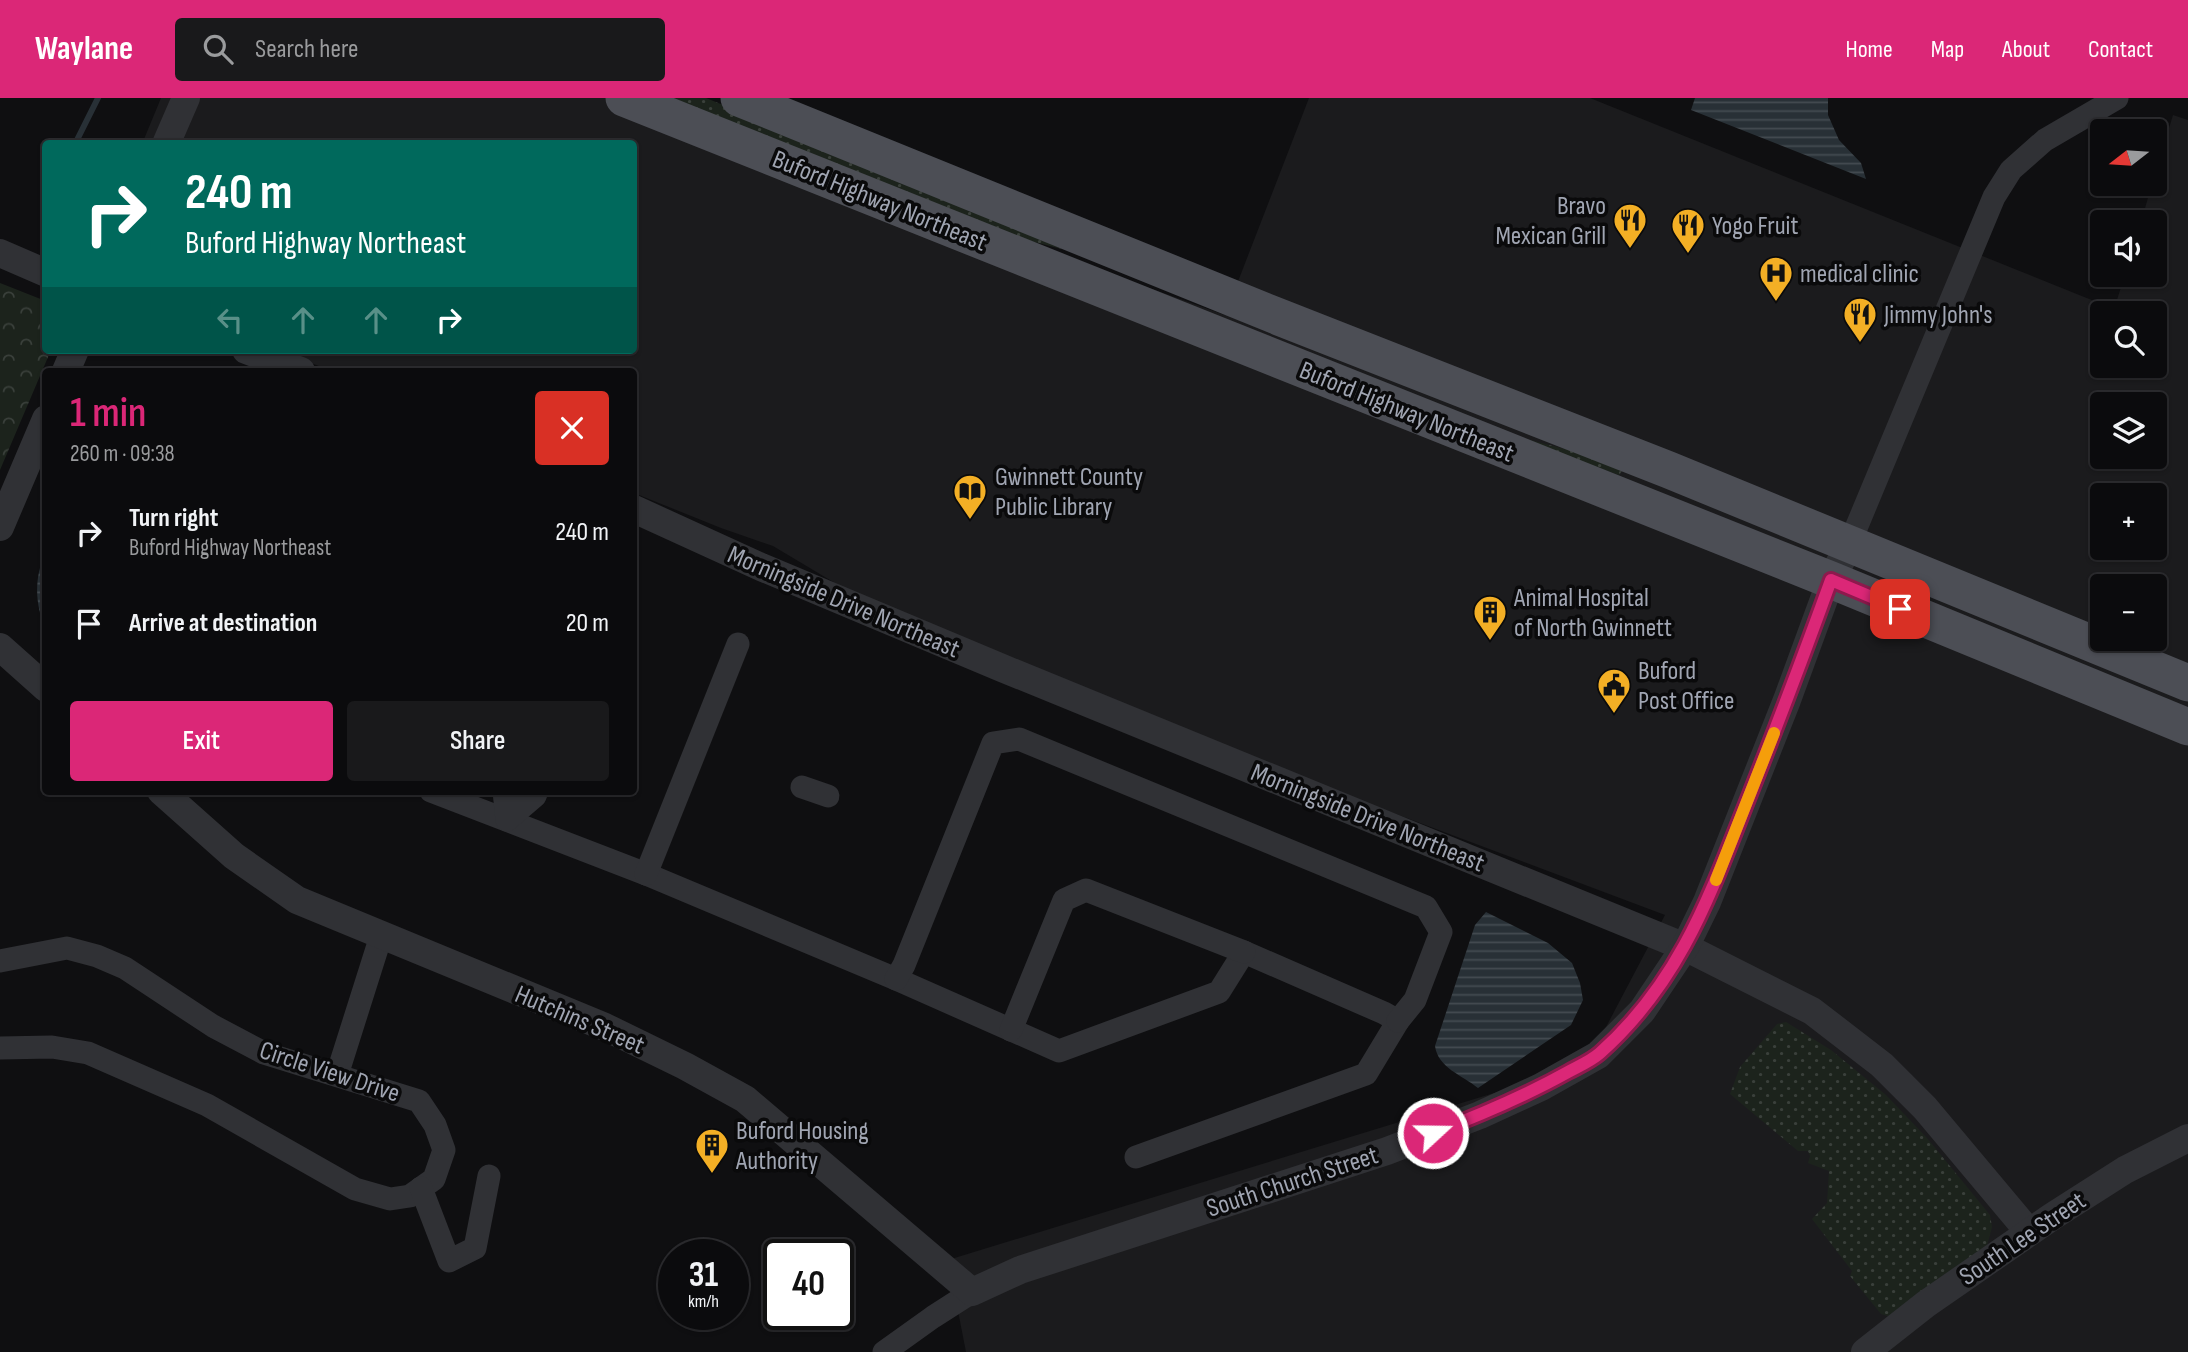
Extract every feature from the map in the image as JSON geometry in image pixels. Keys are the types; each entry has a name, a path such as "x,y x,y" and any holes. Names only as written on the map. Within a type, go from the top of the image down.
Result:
{"main road":[{"name":"Buford Highway Northeast","path":"624,98 1831,580 2188,727"},
{"name":"Buford Highway Northeast","path":"739,98 1266,312 1669,470 2188,683"}],"street":[{"path":"168,140 186,98"},
{"path":"1849,545 1994,197 2011,170 2045,141 2117,98"},
{"path":"0,253 42,271"},
{"path":"256,354 293,368"},
{"path":"0,527 42,428"},
{"name":"Morningside Drive Northeast","path":"637,515 989,663 1685,947 1812,1011 1882,1065 1925,1108 2029,1232"},
{"name":"South Church Street","path":"884,1352 972,1292 1020,1270 1387,1151 1480,1115 1541,1087 1598,1055 1642,1011 1685,947 1707,902 1800,668 1831,580 1849,545"},
{"path":"646,874 738,644"},
{"path":"0,647 42,684"},
{"path":"896,979 993,743 1019,739 1426,907 1441,932 1415,1000 1398,1021 1366,1074 1136,1157"},
{"path":"802,787 828,796"},
{"name":"Hutchins Street","path":"165,795 234,856 297,900 604,1027 685,1066 745,1099 972,1292"},
{"path":"441,795 646,874 1059,1051 1219,992 1244,952"},
{"path":"505,795 506,820"},
{"path":"506,820 535,795"},
{"path":"1011,1030 1064,900 1086,890 1244,952 1398,1021"},
{"path":"337,1075 381,936"},
{"name":"Circle View Drive","path":"0,961 67,948 97,956 125,968 213,1026 264,1053 419,1101 435,1125 444,1150 434,1179 421,1188"},
{"path":"0,1048 52,1047 88,1054 207,1105 355,1189 390,1199 410,1196 421,1188 450,1261 475,1248 489,1176"},
{"name":"South Lee Street","path":"1865,1352 1918,1310 2029,1232 2125,1170 2188,1138"}],"shaded area":[{"path":"161,98 700,98 1029,245 1225,315 1309,98 1590,98 2094,301 2090,301 2090,378 2167,378 2167,301 2117,301 2121,287 2167,287 2167,210 2144,210 2149,196 2167,196 2167,135 2173,115 2188,120 2188,1352 966,1352 948,1260 1586,1065 1665,915 927,638 773,546 637,494 637,368 324,368 289,354 637,354 637,140 144,140"},
{"path":"1695,98 1828,98 1828,115 1839,140 1861,163 1866,179 1691,110"},
{"path":"42,561 42,619 37,591"},
{"path":"1486,912 1548,943 1572,963 1583,1000 1571,1025 1478,1088 1446,1066 1437,1054 1435,1046 1475,925"}],"green space":[{"path":"669,98 706,98 960,202 1062,249 1006,235"},
{"path":"0,283 42,300 42,354 49,354 0,470"},
{"path":"1506,434 1569,450 1622,471 1619,475"},
{"path":"1786,1022 1831,1050 1886,1095 1927,1138 1990,1215 1992,1227 1987,1246 1891,1317 1881,1314 1850,1276 1852,1271 1812,1219 1827,1203 1829,1171 1808,1163 1808,1151 1798,1151 1730,1094 1740,1067 1777,1024"}],"waterway":[{"path":"77,140 98,98"}],"slow traffic":[{"path":"1716,880 1774,733"}],"place":[{"name":"Bravo Mexican Grill","path":"1630,250"},
{"name":"Yogo Fruit","path":"1688,255"},
{"name":"medical clinic","path":"1776,303"},
{"name":"Jimmy John's","path":"1860,344"},
{"name":"Gwinnett County Public Library","path":"970,521"},
{"name":"Animal Hospital of North Gwinnett","path":"1490,642"},
{"name":"Buford Post Office","path":"1614,715"},
{"name":"Buford Housing Authority","path":"712,1175"}],"route":[{"path":"1433,1133 1541,1087 1598,1055 1642,1011 1685,947 1707,902 1831,580 1900,609"}]}
